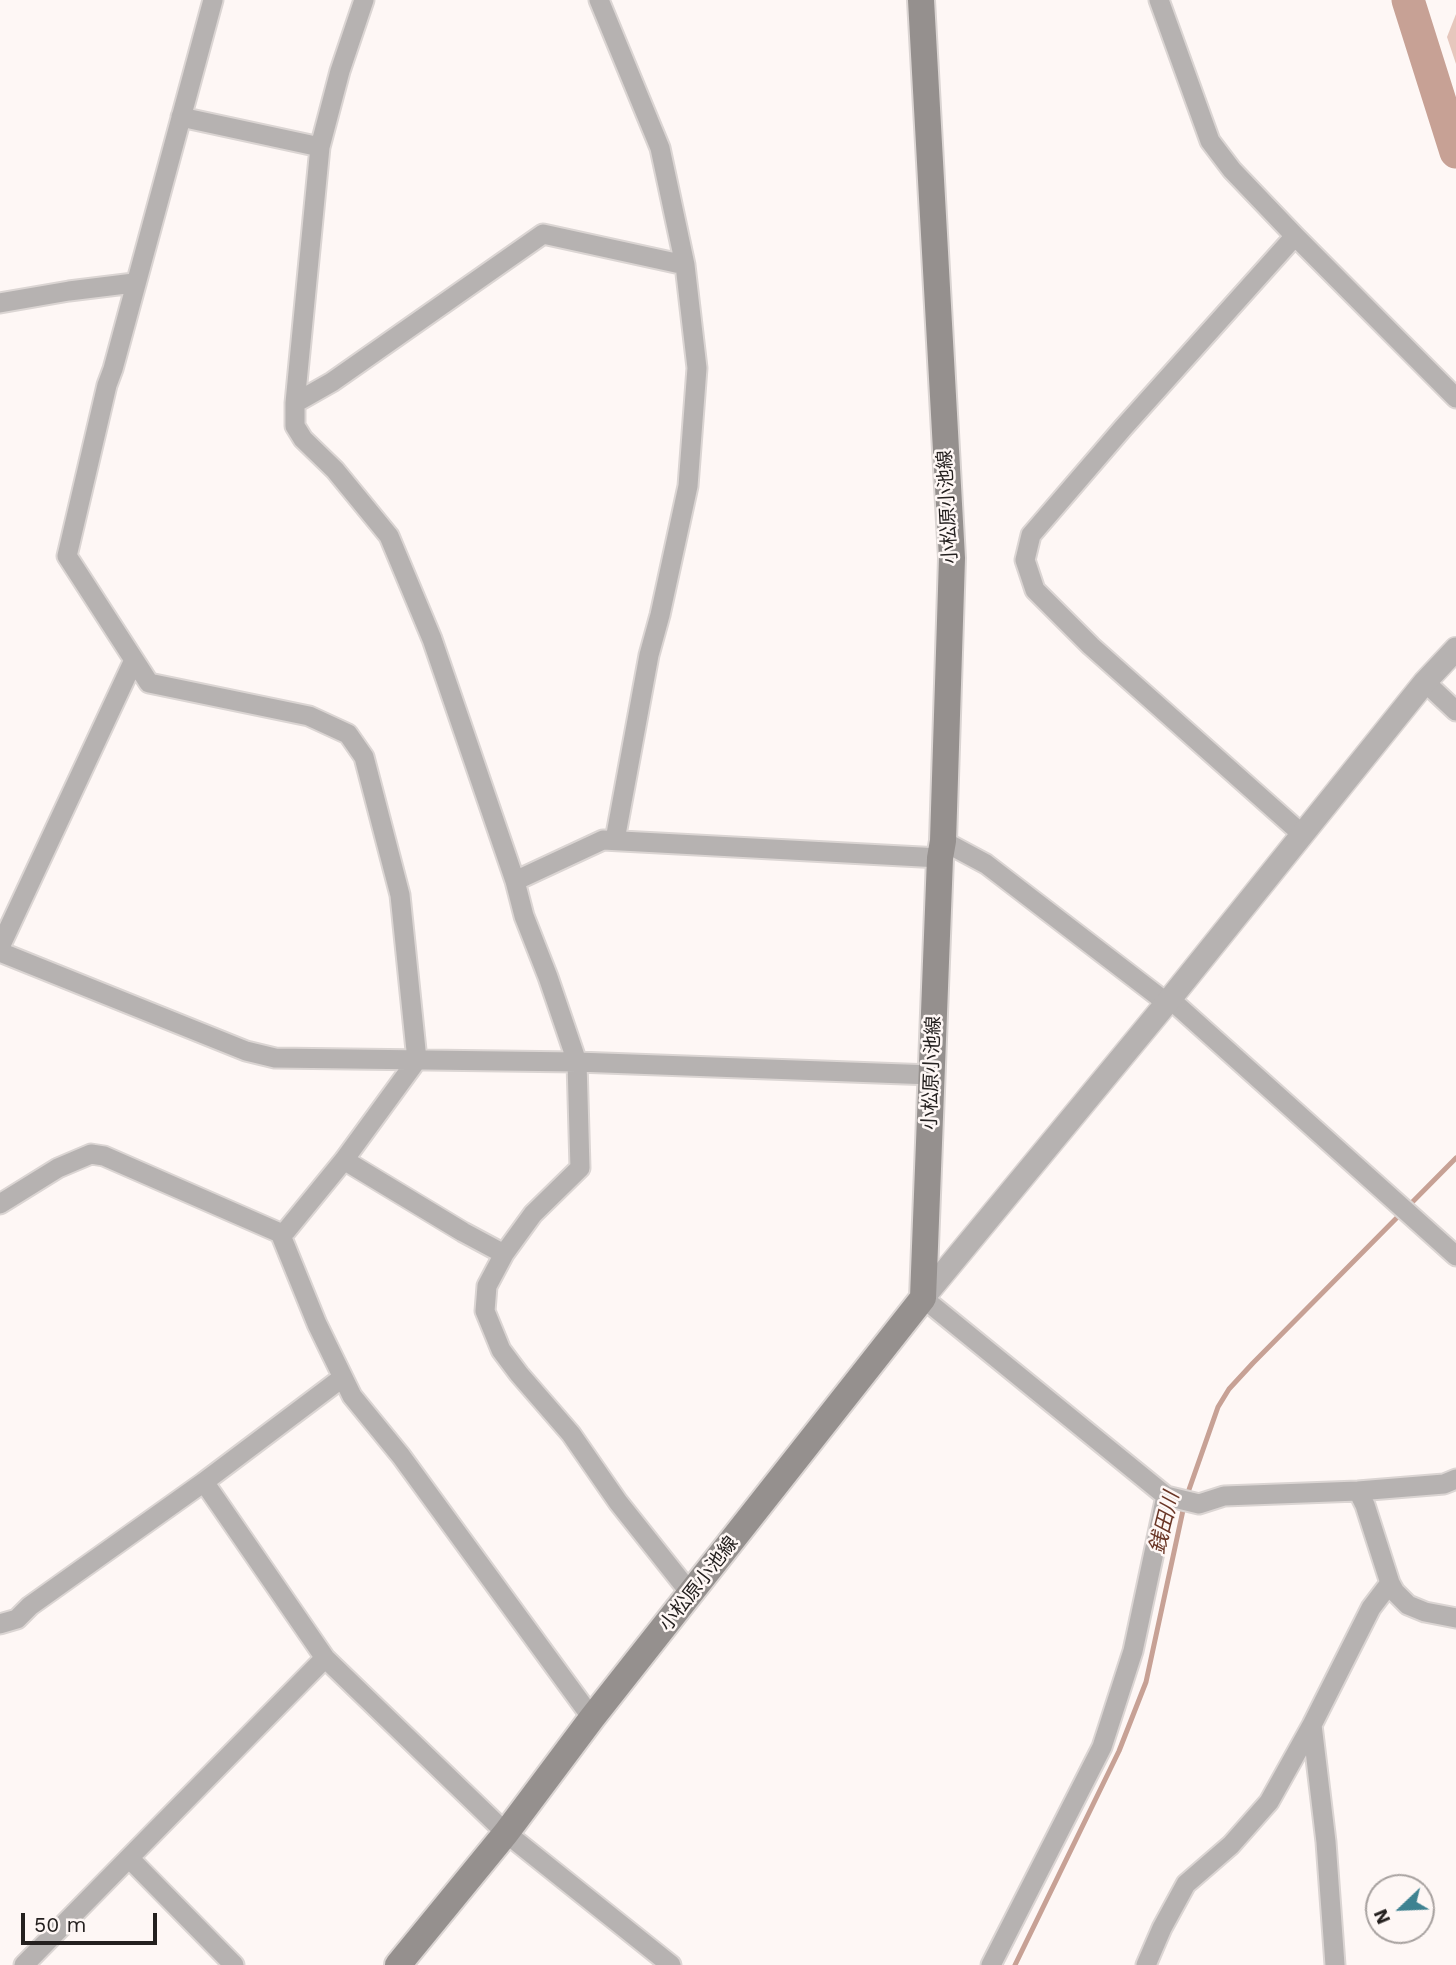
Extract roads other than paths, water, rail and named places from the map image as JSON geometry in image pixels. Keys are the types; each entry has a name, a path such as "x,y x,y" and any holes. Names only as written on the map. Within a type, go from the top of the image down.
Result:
{"main road":[{"name":"小松原小池線","path":"398,1965 506,1833 592,1718 923,1298 952,558 921,0"}],"street":[{"path":"0,1204 58,1168 91,1154 104,1156 280,1233 286,1231 344,1160 417,1060 400,895 363,757 348,734 309,716 149,683 67,556 107,385 213,0"},
{"path":"364,0 340,71 320,147 295,426 303,439 335,470 389,536 432,639 515,881 524,916 577,1062 580,1168 533,1214 504,1254 487,1286 485,1311 502,1350 519,1374 571,1434 618,1502 691,1594"},
{"path":"599,0 660,148 685,265 697,368 688,486 649,655 615,840"},
{"path":"1159,0 1210,141 1232,170 1294,236 1456,398"},
{"path":"181,117 320,147"},
{"path":"295,403 332,382 543,234 685,265"},
{"path":"1294,236 1031,536 1025,560 1035,590 1091,646 1303,835"},
{"path":"0,303 69,291 134,284"},
{"path":"1456,649 1425,682 1168,1001 923,1298 1166,1496 1199,1504 1224,1496 1358,1491 1444,1484 1456,1479"},
{"path":"134,660 0,949 246,1051 275,1058 577,1062 932,1075"},
{"path":"1425,682 1456,710"},
{"path":"515,881 603,840 941,849 986,863 1168,1001 1456,1256"},
{"path":"344,1160 463,1233 504,1254"},
{"path":"280,1233 352,1396 409,1466 592,1718"},
{"path":"0,1624 17,1619 48,1593 204,1482 342,1378"},
{"path":"204,1482 325,1658 506,1833 671,1965"},
{"path":"1358,1491 1390,1583 1408,1605 1424,1612 1456,1618"},
{"path":"991,1965 1102,1747 1133,1651 1166,1496"},
{"path":"1146,1965 1186,1884 1231,1844 1269,1802 1312,1725 1371,1608 1390,1583"},
{"path":"24,1965 325,1658"},
{"path":"1312,1725 1326,1842 1335,1965"},
{"path":"129,1858 234,1965"}],"waterway":[{"path":"1408,0 1456,152"},
{"name":"銭田川","path":"1015,1965 1119,1751 1146,1682 1185,1501 1218,1407 1229,1389 1253,1363 1456,1158"}]}
